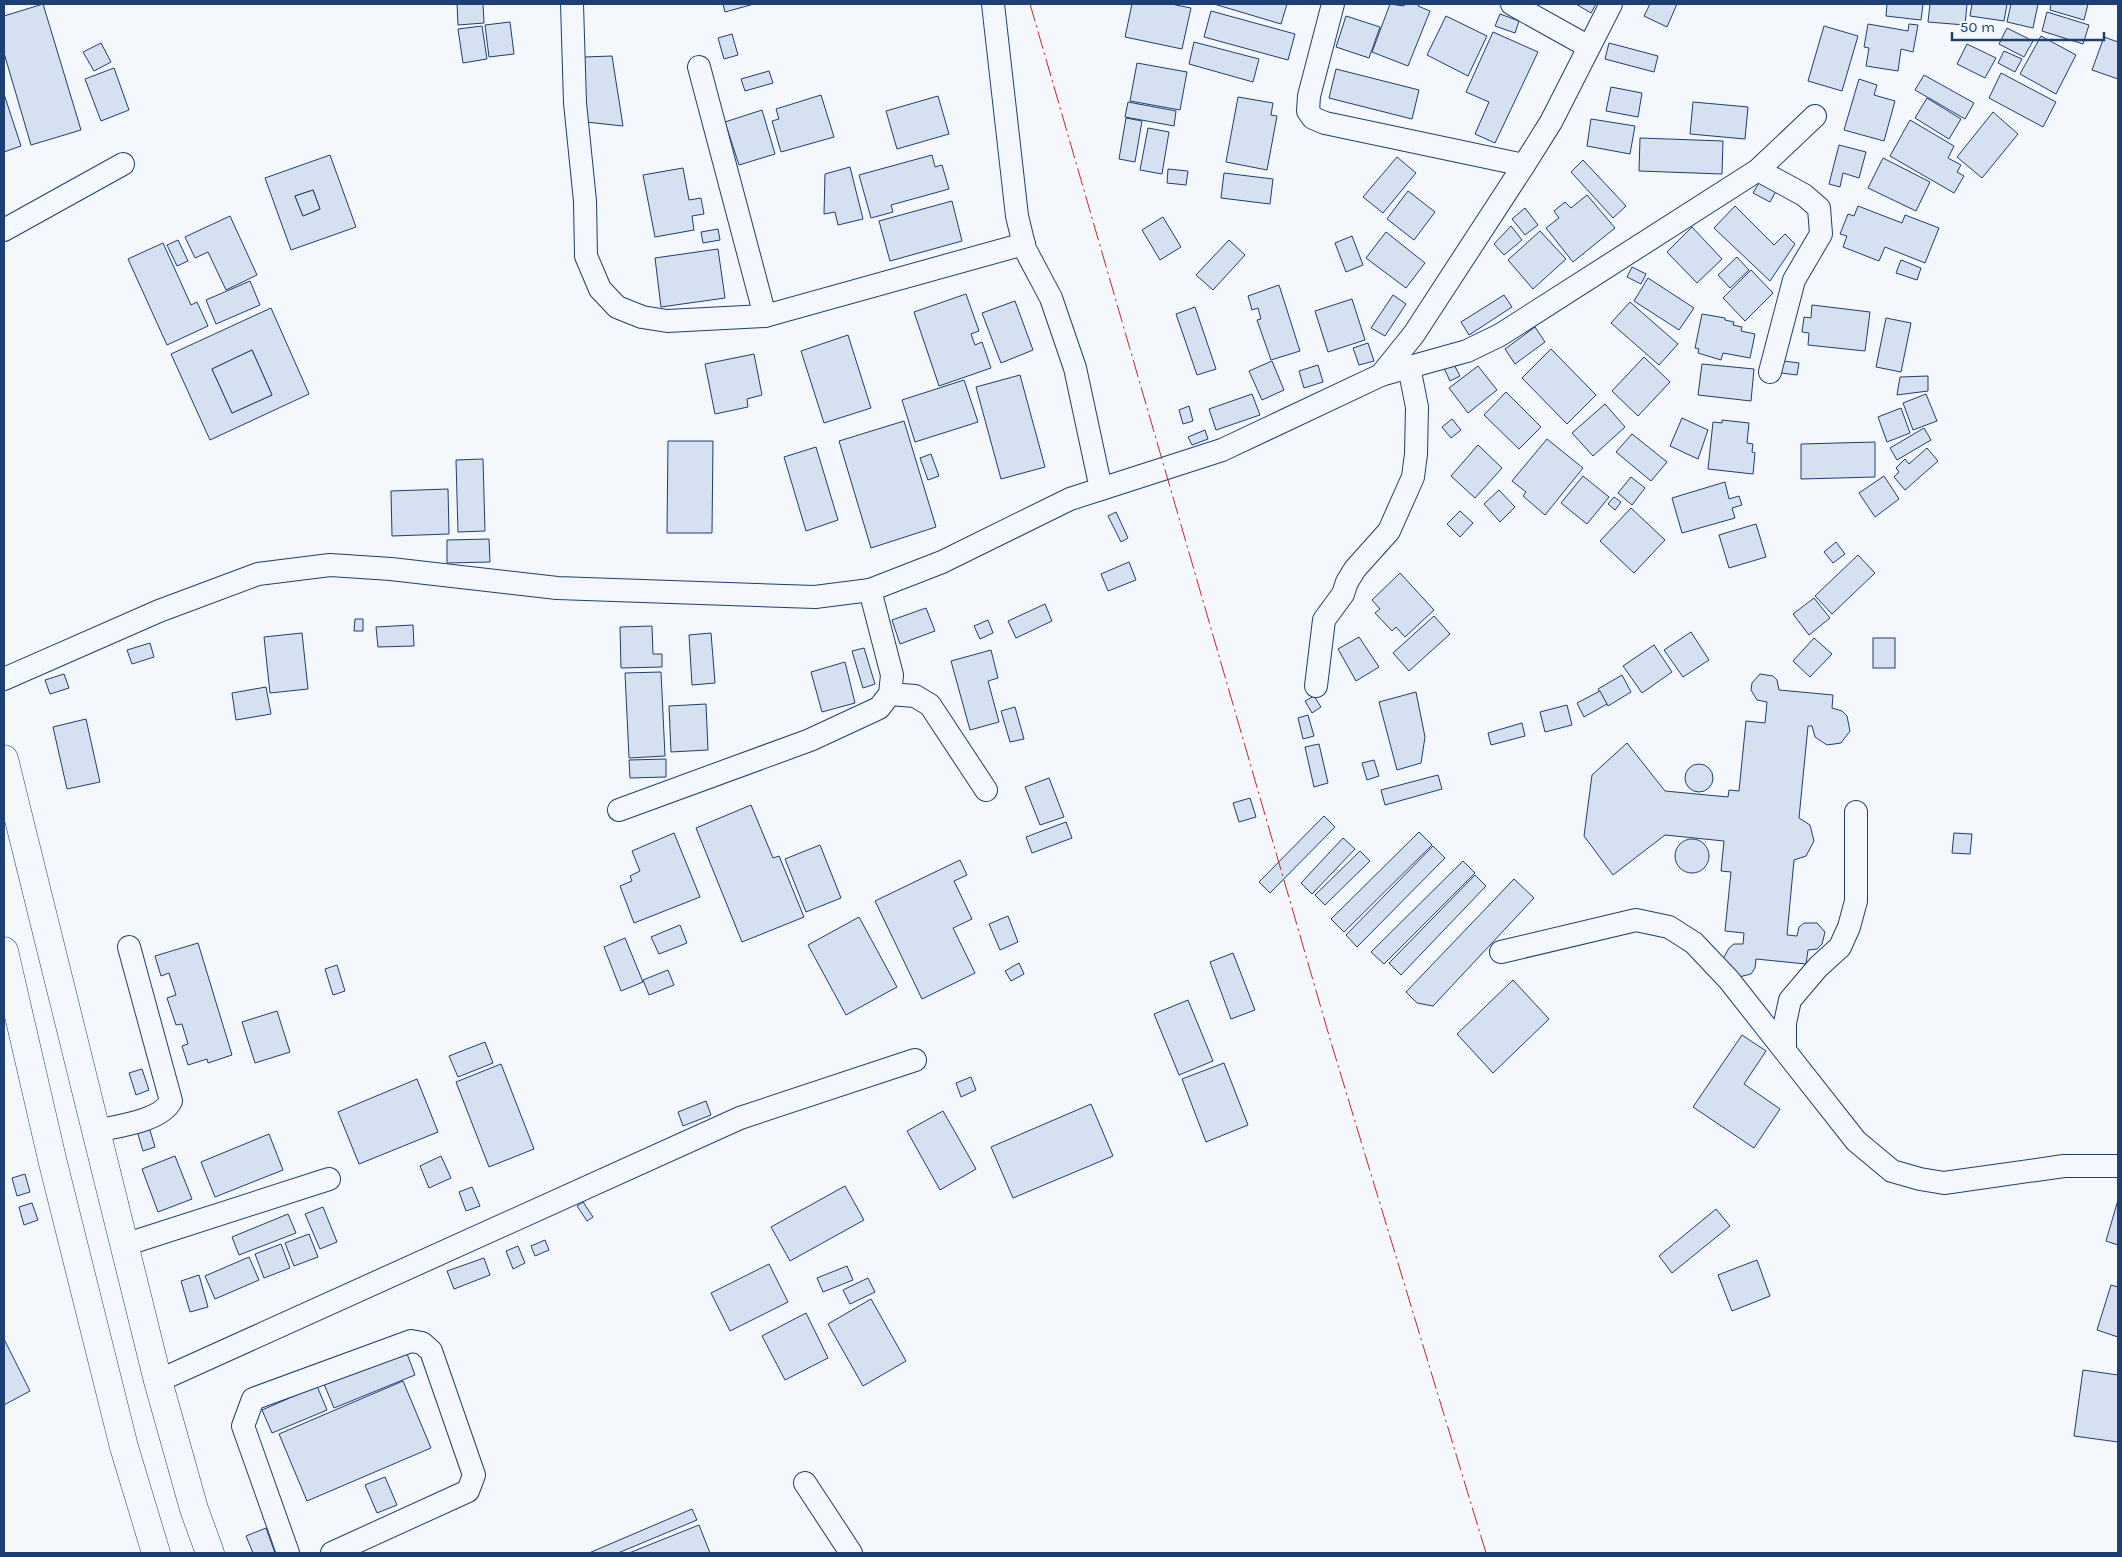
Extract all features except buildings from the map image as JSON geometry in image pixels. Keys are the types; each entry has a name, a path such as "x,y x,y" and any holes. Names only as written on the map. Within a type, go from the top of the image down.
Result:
{"highway":[{"path":"4,759 158,1381 194,1509 210,1553"},
{"path":"4,951 53,1163 124,1447 156,1553"}],"street":[{"path":"572,4 575,103 584,201 586,256 600,289 617,307 642,317 667,321 765,316 1024,244"},
{"path":"993,4 1010,145 1016,216 1024,244 1051,298 1075,368 1101,489"},
{"path":"1333,4 1310,96 1308,111 1313,118 1326,123 1524,165"},
{"path":"1512,4 1589,47"},
{"path":"1381,375 1414,334 1551,122 1611,4"},
{"path":"699,67 765,316"},
{"path":"4,679 158,611 258,574 330,565 391,569 558,588 815,597 870,590 942,562 1070,499 1222,450 1381,375 1467,351 1500,336 1758,170 1816,116"},
{"path":"4,230 123,164"},
{"path":"1758,170 1804,195 1819,208 1821,234 1794,280 1770,372"},
{"path":"1316,686 1324,620 1343,594 1347,582 1355,569 1378,546 1389,531 1413,477 1417,407 1409,367"},
{"path":"619,810 810,740 879,708 890,694 892,675 870,590"},
{"path":"890,694 915,696 930,705 986,790"},
{"path":"1785,1050 1785,1023 1790,1000 1818,967 1840,947 1849,927 1856,901 1856,812"},
{"path":"1501,952 1636,920 1669,927 1694,943 1730,980 1856,1140 1892,1171 1944,1183 2064,1166 2115,1166"},
{"path":"96,1131 158,1115 167,1109 172,1100 129,947"},
{"path":"158,1381 740,1118 915,1060"},
{"path":"124,1245 329,1179"},
{"path":"288,1553 243,1426 253,1399 411,1341 422,1343 431,1351 474,1474 468,1491 332,1553"},
{"path":"805,1483 851,1553"}],"power":[{"path":"1030,4 1330,1039 1486,1553"}]}
